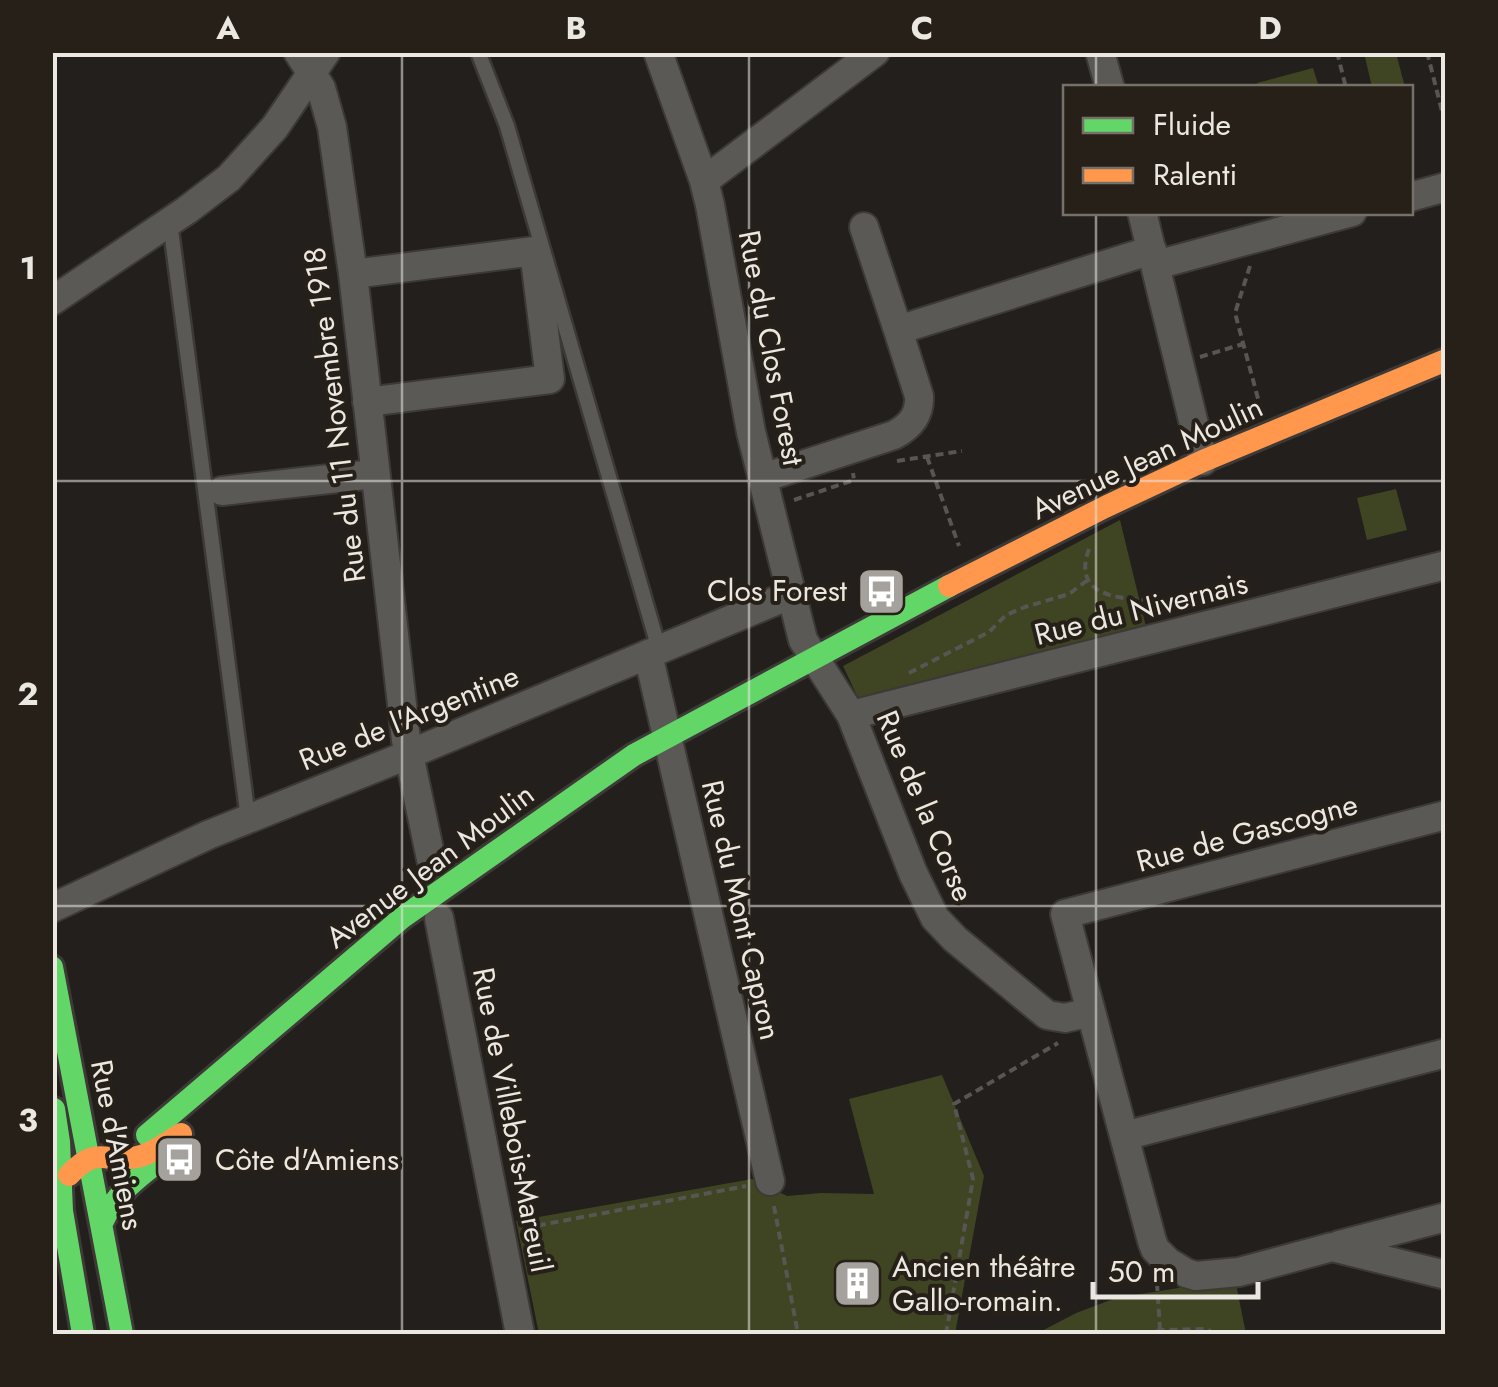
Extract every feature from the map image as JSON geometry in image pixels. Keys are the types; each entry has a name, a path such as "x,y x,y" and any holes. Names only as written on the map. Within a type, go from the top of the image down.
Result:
{"street":[{"name":"Rue du Clos Forest","path":"658,52 704,181 762,478 804,640 814,658"},
{"path":"704,181 875,52"},
{"path":"1100,52 1109,85"},
{"path":"52,301 216,188 275,127 312,59"},
{"name":"Rue du 11 Novembre 1918","path":"312,59 332,127 353,274 409,754"},
{"path":"1413,196 1446,187"},
{"path":"1143,215 1203,461"},
{"path":"898,330 1154,258 1258,238 1341,215"},
{"path":"762,478 894,434 911,424 920,406 864,227"},
{"path":"353,274 534,251 550,379 367,402"},
{"name":"Avenue Jean Moulin","path":"430,926 669,745 774,680 1088,515 1203,461 1446,360"},
{"path":"222,491 374,474"},
{"name":"Rue du Nivernais","path":"852,715 1446,566"},
{"name":"Rue de l'Argentine","path":"52,908 248,818 792,594"},
{"name":"Rue du Mont Capron","path":"654,651 669,745 770,1182"},
{"name":"Rue de la Corse","path":"814,658 852,715 912,873 935,918 955,940 1038,1009 1055,1018 1078,1015"},
{"name":"Avenue Jean Moulin","path":"148,1135 403,918 615,767 669,745"},
{"path":"409,754 431,859"},
{"name":"Rue de Gascogne","path":"1078,1015 1065,914 1446,815"},
{"name":"Rue de Villebois-Mareuil","path":"430,926 520,1334"},
{"name":"Rue d'Amiens","path":"52,967 96,1156 102,1224 122,1334"},
{"path":"1078,1015 1124,1136 1156,1249 1186,1273 1209,1276 1239,1272 1446,1217"},
{"path":"1124,1136 1446,1052"},
{"name":"Rue d'Amiens","path":"52,1099 66,1243 83,1334"},
{"path":"61,1191 74,1169 96,1156 128,1159 146,1154 200,1120 173,1150 116,1199"},
{"path":"96,1156 115,1164 122,1179 120,1193 102,1224"},
{"path":"1332,1247 1446,1275"},
{"name":"Rue d'Amiens","path":"85,1249 100,1334"}],"lane":[{"path":"478,52 508,126 654,651"},
{"path":"170,222 248,818"}],"path":[{"path":"1337,52 1345,85"},
{"path":"1428,52 1446,127"},
{"path":"1258,238 1235,313 1267,434"},
{"path":"1180,362 1243,344"},
{"path":"927,456 969,576"},
{"path":"770,508 854,480 852,469"},
{"path":"1091,543 1084,561 1089,579 1104,594 1166,600"},
{"path":"906,674 989,632 1006,615 1069,594 1089,579"},
{"path":"946,1334 973,1179 954,1104 1062,1040 1078,1015"},
{"path":"500,1233 770,1182 798,1334"},
{"path":"1156,1249 1159,1332"},
{"path":"1144,1334 1208,1329 1213,1334"}],"green space":[{"path":"1364,53 1396,53 1404,85 1372,85"},
{"path":"1313,68 1318,85 1258,85"},
{"path":"1396,489 1407,530 1367,540 1357,498"},
{"path":"1120,520 1146,627 860,702 843,666"},
{"path":"942,1075 984,1176 955,1334 539,1334 516,1221 752,1179 787,1196 874,1194 849,1099"},
{"path":"1235,1279 1246,1334 1036,1334 1116,1298"}],"traffic: fast":[{"path":"147,1135 403,917 634,755 949,586"},
{"path":"52,967 122,1334"},
{"path":"54,1109 62,1211 83,1334"},
{"path":"102,1223 123,1192 172,1151"}],"traffic: slow":[{"path":"949,586 1203,461 1446,360"},
{"path":"69,1175 87,1160 137,1157 181,1134"}],"place":[{"name":"Clos Forest","path":"882,591"},
{"name":"Côte d'Amiens","path":"180,1160"},
{"name":"Ancien théâtre Gallo-romain.","path":"857,1284"}]}
